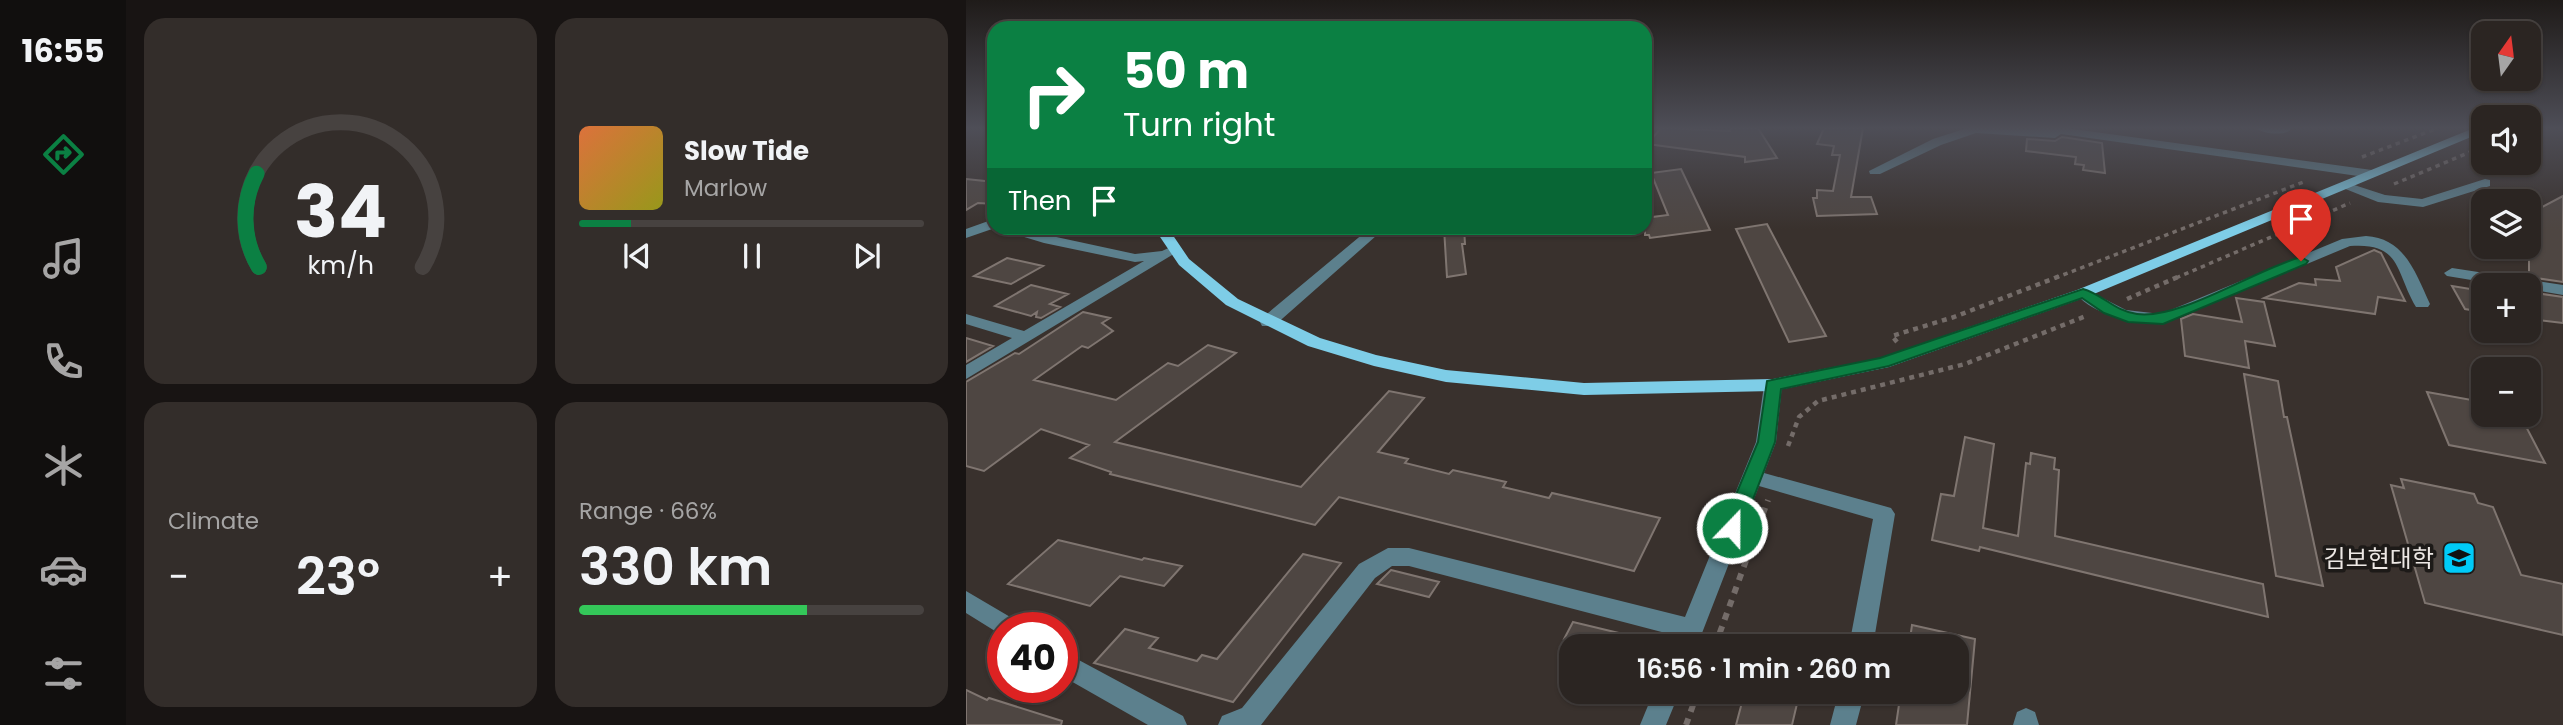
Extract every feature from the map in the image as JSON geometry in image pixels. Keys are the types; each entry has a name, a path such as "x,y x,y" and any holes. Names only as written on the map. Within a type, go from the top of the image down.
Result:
{"main road":[{"path":"1166,235 1184,262 1232,302 1268,322 1314,342 1374,360 1446,376 1584,389 1773,385 1883,363 2083,293 2401,162"}],"street":[{"path":"1875,171 1895,162"},
{"path":"2282,162 2372,174"},
{"path":"2345,186 2369,195 2423,203 2484,183"},
{"path":"966,234 987,226"},
{"path":"1032,235 1135,258 1175,249"},
{"path":"1268,322 1370,235"},
{"path":"2083,293 2133,319 2163,319 2347,242 2371,241 2387,244 2397,254 2422,304"},
{"path":"966,373 1175,249"},
{"path":"2452,273 2563,290"},
{"path":"966,319 1026,337"},
{"path":"1690,634 1766,442 1773,385"},
{"path":"1752,477 1884,514 1863,634"},
{"path":"1231,725 1251,717 1367,571 1388,557 1409,557 1674,634"},
{"path":"966,601 987,614"},
{"path":"1078,672 1174,725"},
{"path":"1653,725 1662,704"},
{"path":"1843,725 1849,704"}],"path":[{"path":"1925,374 1892,336 1954,317 2351,162"},
{"path":"1719,634 1799,417 1818,401 1965,364 2446,162"},
{"path":"1686,725 1693,704"}],"building":[{"path":"1839,162 1857,162 1851,197 1871,197 1877,214 1817,216 1813,198 1817,198 1817,190 1833,191"},
{"path":"2075,162 2104,162 2105,173 2083,170 2084,165 2075,164"},
{"path":"1681,169 1710,230 1650,238 1652,217 1668,215 1652,173"},
{"path":"966,179 987,181 987,204 978,203 966,210"},
{"path":"2563,196 2563,282 2541,279 2541,273 2529,273 2529,259 2541,259 2541,208"},
{"path":"1767,224 1826,336 1789,342 1736,229"},
{"path":"1444,235 1464,235 1465,244 1462,244 1466,274 1447,277"},
{"path":"2374,250 2381,253 2405,301 2378,297 2375,314 2264,298 2299,283 2316,285 2315,279 2340,281 2336,267"},
{"path":"1007,258 1043,266 1011,284 974,276"},
{"path":"1031,285 1068,294 1050,304 1060,307 1041,318 1036,317 1037,312 1031,316 995,306"},
{"path":"2452,286 2471,289 2471,310 2465,309"},
{"path":"2541,294 2563,297 2563,323 2541,320"},
{"path":"2236,298 2264,302 2275,346 2245,341 2249,368 2185,356 2181,319 2193,314 2242,322"},
{"path":"1083,312 1110,318 1102,323 1113,331 1088,348 1082,346 1034,380 1116,400 1168,363 1178,366 1208,345 1236,353 1115,442 1301,487 1389,391 1424,398 1378,452 1408,459 1405,463 1449,474 1453,470 1506,482 1503,487 1549,498 1552,493 1660,518 1634,571 1339,497 1315,525 1110,474 1111,472 1070,458 1089,445 1041,429 984,471 966,466 966,382 1015,353 1019,354"},
{"path":"966,338 993,346 966,362"},
{"path":"2244,374 2278,381 2323,586 2276,576"},
{"path":"2427,392 2471,400 2471,427 2526,427 2545,463 2449,445"},
{"path":"1965,437 1994,444 1983,528 2018,536 2026,463 2030,464 2031,453 2055,458 2054,469 2059,470 2055,536 2263,584 2268,617 1980,547 1979,551 1932,540 1941,494 1954,496"},
{"path":"2401,479 2474,494 2478,503 2493,507 2521,575 2563,584 2563,635 2425,603 2391,485 2404,488"},
{"path":"1058,540 1142,560 1144,558 1182,566 1164,586 1120,576 1090,606 1008,584"},
{"path":"1303,554 1341,563 1233,702 1094,663 1125,629 1158,638 1149,648 1197,661 1202,655 1217,659"},
{"path":"1391,570 1439,582 1429,597 1377,584"},
{"path":"1573,622 1623,634 1567,634"},
{"path":"1912,625 1952,634 1911,634"},
{"path":"1969,638 1975,639 1969,704"},
{"path":"966,690 987,700 987,703 1005,703 1062,721 1061,725 966,725"},
{"path":"1742,704 1797,704 1792,725 1736,725"},
{"path":"1899,704 1969,704 1967,725 1896,725"}],"place":[{"name":"김보현대학","path":"2459,558"}],"route":[{"path":"1732,528 1766,442 1773,385 1883,363 2083,293 2109,310 2133,319 2163,319 2301,261"}]}
